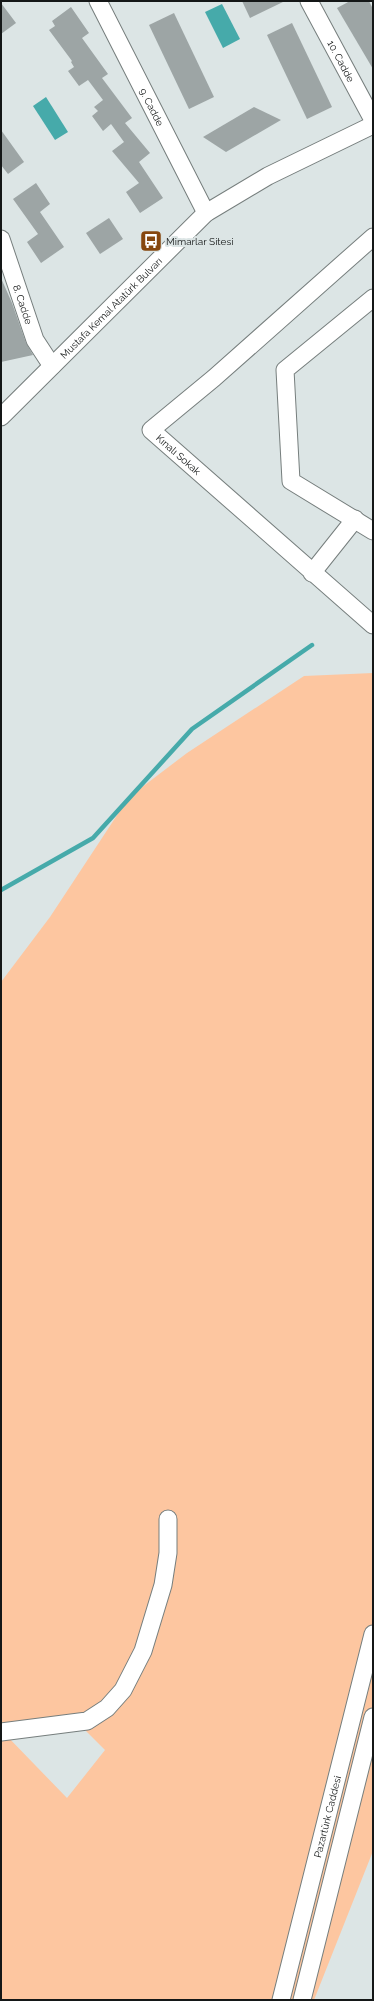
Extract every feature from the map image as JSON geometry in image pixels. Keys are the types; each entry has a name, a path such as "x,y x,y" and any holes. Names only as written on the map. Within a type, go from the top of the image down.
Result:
{"street":[{"name":"9. Cadde","path":"98,1 206,213"},
{"name":"10. Cadde","path":"309,1 373,120"},
{"name":"Mustafa Kemal Atatürk Bulvarı","path":"1,417 206,213 268,176 373,125"},
{"name":"Kınalı Sokak","path":"373,237 214,378 151,430 373,625"},
{"name":"8. Cadde","path":"1,239 35,340 52,366"},
{"path":"373,298 285,370 291,481 373,531"},
{"path":"312,572 355,519"},
{"path":"1,1732 87,1721 107,1708 123,1690 143,1652 163,1585 168,1553 168,1519"},
{"name":"Pazartürk Caddesi","path":"281,2000 373,1634"},
{"name":"Pazartürk Caddesi","path":"302,2000 321,1930 337,1855 373,1717"}],"shaded area":[{"path":"373,673 373,1851 314,2000 1,2000 1,982 50,917 129,797 187,753 304,676","holes":["78,1723 105,1750 67,1798 4,1733"]}],"water":[{"path":"222,4 240,39 223,48 205,12"},
{"path":"46,97 68,132 55,140 33,106"}],"building":[{"path":"242,1 285,1 250,18"},
{"path":"350,1 369,1 373,9 373,69 337,8"},
{"path":"1,3 16,23 1,34"},
{"path":"71,7 89,33 82,38 108,74 102,78 132,118 125,123 150,153 139,162 163,198 140,213 126,192 139,183 112,151 124,142 111,124 103,131 92,116 98,111 94,107 103,100 88,80 79,86 68,71 74,67 71,62 72,61 49,30 55,26 52,21"},
{"path":"174,13 214,97 189,109 149,25"},
{"path":"292,23 332,107 307,119 267,35"},
{"path":"254,107 281,120 226,152 203,137"},
{"path":"1,130 24,162 8,174 1,165"},
{"path":"36,183 50,204 40,212 64,247 41,263 27,242 38,234 13,199"},
{"path":"109,218 123,239 100,254 86,233"},
{"path":"1,278 12,303 26,343 33,355 1,362"}],"waterway":[{"path":"1,890 93,838 192,729 312,645"}],"place":[{"name":"Mimarlar Sitesi","path":"151,241"}]}
